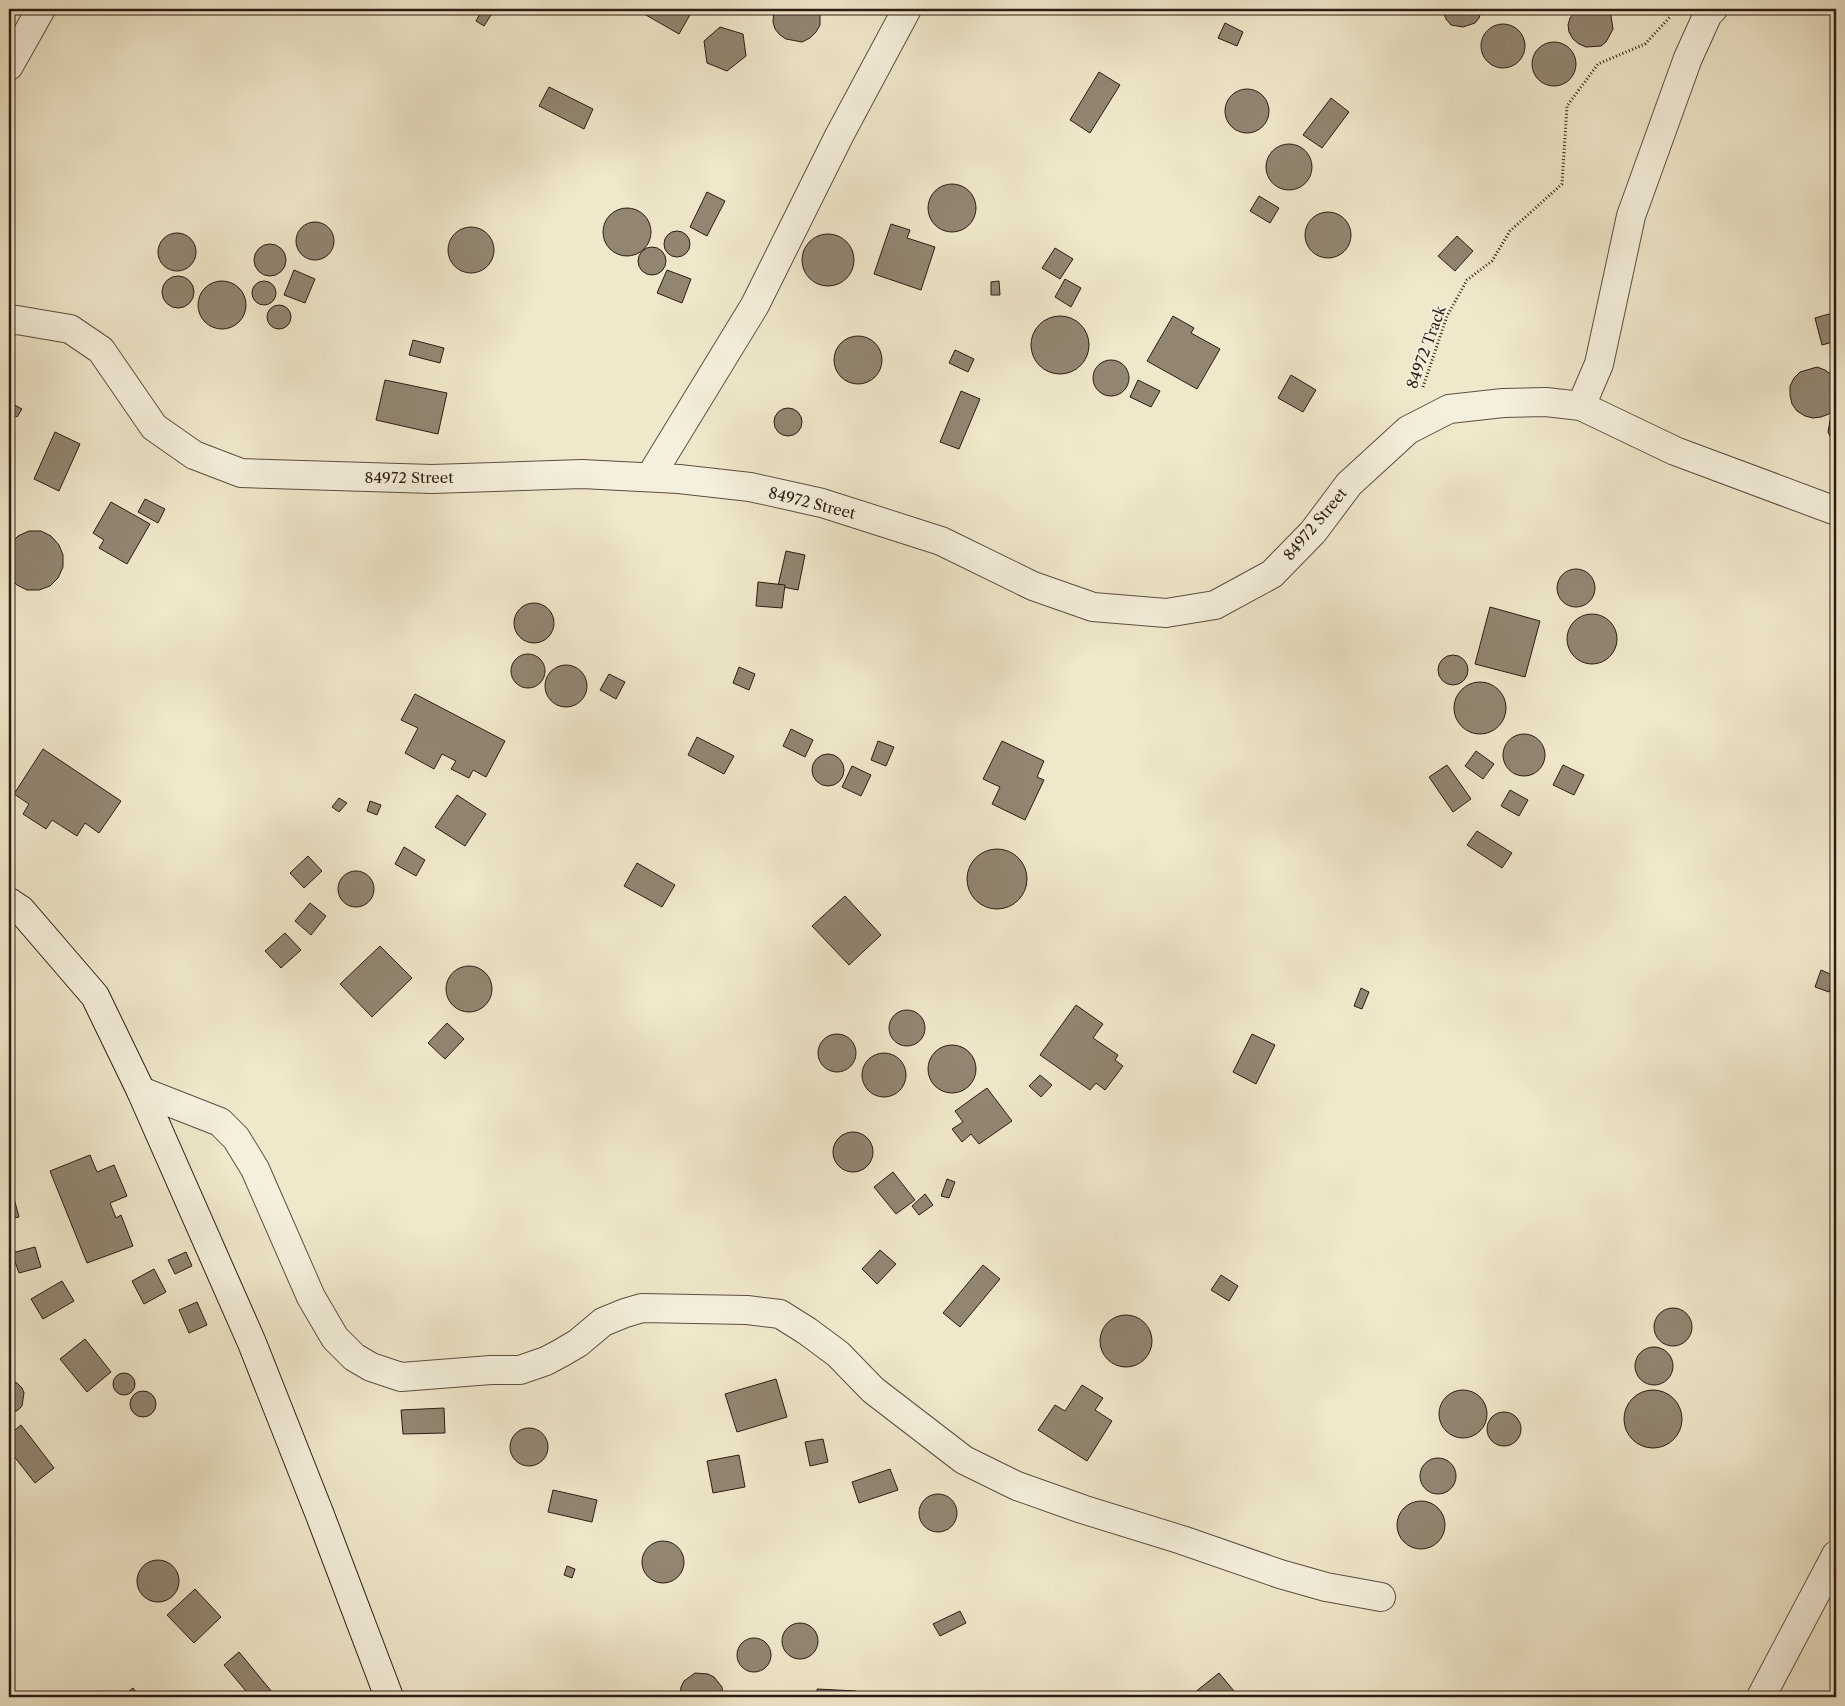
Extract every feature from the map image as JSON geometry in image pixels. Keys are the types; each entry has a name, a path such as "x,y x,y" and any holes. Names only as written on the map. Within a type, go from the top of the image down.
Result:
{"street":[{"path":"9,66 41,9"},
{"path":"650,477 756,305 839,136 906,9"},
{"path":"1581,406 1599,364 1631,216 1688,58 1708,14 1713,9"},
{"name":"84972 Street","path":"9,321 17,320 70,329 101,350 154,427 194,455 241,473 432,479 582,474 650,477 750,487 822,503 941,541 1033,586 1093,607 1166,613 1215,605 1272,574 1313,532 1349,484 1408,430 1449,409 1546,402 1581,406 1676,451 1836,512"},
{"path":"9,902 21,910 95,996 141,1091 252,1343 320,1514 389,1697"},
{"path":"141,1091 220,1122 236,1138 254,1169 311,1297 330,1330 335,1338 354,1357 371,1367 401,1377 491,1370 520,1370 546,1361 561,1353 578,1343 603,1322 642,1308 747,1310 780,1314 808,1331 838,1354 873,1390 964,1460 1017,1486 1280,1574 1326,1587 1381,1597"},
{"path":"1761,1697 1836,1555"}],"path":[{"name":"84972 Track","path":"1408,430 1447,316 1467,280 1492,261 1510,232 1562,184 1566,106 1598,64 1645,44 1671,16"}],"building":[{"path":"334,9 348,9 337,15"},
{"path":"640,9 683,9 691,13 679,34 639,11"},
{"path":"774,9 820,9 820,25 810,38 802,42 786,39 775,29 773,22"},
{"path":"1442,9 1482,9 1475,23 1463,27 1451,25"},
{"path":"1577,9 1604,9 1611,16 1613,29 1606,42 1601,46 1586,47 1573,39 1568,25 1570,18"},
{"path":"482,10 491,15 484,26 476,21"},
{"path":"1225,23 1243,32 1237,46 1218,38"},
{"path":"1499,24 1507,24 1519,30 1525,46 1519,62 1507,68 1499,68 1487,62 1481,50 1481,42 1487,30"},
{"path":"720,27 743,34 746,56 727,71 707,63 704,41"},
{"path":"1558,42 1570,48 1575,55 1575,73 1570,80 1563,85 1550,86 1542,83 1535,76 1532,60 1535,52 1542,45"},
{"path":"1099,72 1120,85 1090,133 1070,120"},
{"path":"549,87 593,109 584,129 539,106"},
{"path":"1247,89 1259,93 1265,99 1269,111 1265,123 1259,129 1247,133 1235,129 1229,123 1225,111 1229,99 1235,93"},
{"path":"1331,98 1349,112 1322,148 1303,135"},
{"path":"1284,144 1294,144 1306,150 1311,158 1311,176 1306,184 1298,189 1284,190 1276,187 1269,180 1266,172 1266,162 1269,154 1276,147"},
{"path":"952,184 961,186 969,191 974,199 976,208 974,217 969,225 961,230 952,232 943,230 935,225 930,217 928,208 930,199 935,191 943,186"},
{"path":"707,192 725,201 707,236 690,227"},
{"path":"1259,196 1279,208 1270,223 1250,211"},
{"path":"627,208 636,210 644,215 649,223 651,232 649,241 644,249 636,254 627,256 618,254 610,249 605,241 603,232 605,223 610,215 618,210"},
{"path":"1323,212 1333,212 1345,218 1350,226 1350,244 1345,252 1337,257 1323,258 1315,255 1308,248 1305,240 1305,230 1308,222 1315,215"},
{"path":"315,222 322,223 328,228 333,234 333,248 328,254 322,259 315,260 308,259 302,254 297,248 296,241 297,234 302,228 308,223"},
{"path":"891,224 910,230 907,238 935,247 921,290 874,274"},
{"path":"471,227 484,231 490,237 494,250 490,263 484,269 471,273 458,269 452,263 448,250 452,237 458,231"},
{"path":"677,231 686,235 690,244 686,253 677,257 668,253 664,244 668,235"},
{"path":"177,233 190,239 196,252 190,265 177,271 164,265 158,252 164,239"},
{"path":"828,234 838,236 846,242 852,250 854,260 852,270 846,278 838,284 828,286 818,284 810,278 804,270 802,260 804,250 810,242 818,236"},
{"path":"1457,236 1473,251 1455,271 1438,256"},
{"path":"270,244 276,245 281,249 285,254 285,266 281,271 276,275 270,276 264,275 259,271 255,266 254,260 255,254 259,249 264,245"},
{"path":"652,247 662,251 666,261 662,271 652,275 642,271 638,261 642,251"},
{"path":"1055,248 1073,259 1060,279 1042,268"},
{"path":"294,270 315,279 305,303 284,295"},
{"path":"667,270 691,279 682,303 657,293"},
{"path":"178,276 190,280 194,292 190,304 178,308 166,304 162,292 166,280"},
{"path":"1065,279 1081,288 1071,307 1055,297"},
{"path":"217,281 227,281 236,285 242,291 245,296 245,314 236,325 227,329 217,329 208,325 202,319 198,310 198,300 202,291 208,285"},
{"path":"264,281 273,284 276,293 273,302 264,305 255,302 252,293 255,284"},
{"path":"999,281 1000,295 991,295 991,282"},
{"path":"279,305 287,309 291,317 287,325 279,329 271,325 267,317 271,309"},
{"path":"1836,312 1836,341 1822,345 1815,318"},
{"path":"1054,316 1066,316 1081,324 1089,339 1089,351 1081,366 1066,374 1054,374 1039,366 1031,351 1031,339 1039,324"},
{"path":"1173,316 1194,328 1191,333 1220,349 1197,389 1147,361"},
{"path":"858,336 867,338 875,343 880,351 882,360 880,369 875,377 867,382 858,384 849,382 841,377 836,369 834,360 836,351 841,343 849,338"},
{"path":"413,340 444,348 440,363 409,355"},
{"path":"955,350 974,359 968,372 949,363"},
{"path":"1111,360 1118,361 1124,365 1128,371 1128,385 1124,391 1118,395 1111,396 1104,395 1098,391 1094,385 1093,378 1094,371 1098,365 1104,361"},
{"path":"1817,367 1836,378 1836,406 1829,414 1813,418 1797,411 1792,404 1790,386 1800,372"},
{"path":"1291,375 1316,390 1303,412 1278,398"},
{"path":"385,380 447,393 438,434 376,420"},
{"path":"1138,380 1160,391 1151,407 1130,397"},
{"path":"961,391 980,399 959,449 940,442"},
{"path":"11,403 22,409 17,417 9,412"},
{"path":"788,408 798,412 802,422 798,432 788,436 778,432 774,422 778,412"},
{"path":"1836,408 1836,444 1828,432 1831,415"},
{"path":"55,432 80,444 59,491 34,479"},
{"path":"145,499 165,509 158,523 138,512"},
{"path":"111,502 150,524 127,564 99,548 104,540 93,533"},
{"path":"29,531 41,531 51,536 59,545 63,555 63,567 58,578 50,586 39,590 27,590 17,585 9,577 9,545 18,536"},
{"path":"786,551 805,555 798,590 778,586"},
{"path":"1576,569 1583,570 1589,575 1594,581 1594,595 1589,601 1583,606 1576,607 1569,606 1563,601 1558,595 1557,588 1558,581 1563,575 1569,570"},
{"path":"758,582 785,585 782,608 756,606"},
{"path":"534,603 548,609 554,623 548,637 534,643 520,637 514,623 520,609"},
{"path":"1490,607 1540,621 1525,677 1475,664"},
{"path":"1592,614 1601,616 1612,625 1617,639 1615,648 1606,659 1592,664 1583,662 1572,653 1567,639 1569,630 1578,619"},
{"path":"528,654 540,659 545,671 540,683 528,688 516,683 511,671 516,659"},
{"path":"1453,655 1459,656 1467,664 1467,676 1459,684 1453,685 1447,684 1439,676 1438,670 1439,664 1447,656"},
{"path":"570,665 578,668 584,674 587,686 584,698 578,704 562,707 554,704 548,698 545,682 548,674 554,668"},
{"path":"739,667 755,674 749,690 733,683"},
{"path":"609,674 625,682 616,699 600,690"},
{"path":"1475,682 1485,682 1494,686 1502,694 1506,708 1502,722 1494,730 1485,734 1475,734 1466,730 1458,722 1454,713 1454,703 1458,694 1466,686"},
{"path":"415,694 505,741 486,777 473,770 469,778 451,769 456,761 442,754 434,769 405,753 418,728 401,720"},
{"path":"791,729 813,740 805,757 783,746"},
{"path":"1524,734 1539,740 1545,755 1539,770 1524,776 1509,770 1503,755 1509,740"},
{"path":"697,737 734,756 724,774 688,755"},
{"path":"878,741 894,747 886,766 871,760"},
{"path":"1002,741 1044,761 1037,777 1044,780 1025,820 992,804 1000,787 983,779"},
{"path":"43,749 121,801 99,833 85,823 77,836 52,820 46,829 23,814 29,804 14,794"},
{"path":"1476,751 1494,764 1483,779 1465,766"},
{"path":"828,754 834,755 839,759 843,764 843,776 839,781 834,785 828,786 822,785 817,781 813,776 812,770 813,764 817,759 822,755"},
{"path":"1447,765 1471,799 1453,812 1429,777"},
{"path":"1563,765 1584,775 1574,795 1553,785"},
{"path":"852,766 871,775 861,796 842,787"},
{"path":"1510,790 1528,800 1519,816 1501,806"},
{"path":"457,795 486,814 465,846 435,827"},
{"path":"339,798 347,803 339,812 332,807"},
{"path":"370,801 381,805 377,815 367,811"},
{"path":"1477,831 1512,853 1502,868 1467,845"},
{"path":"404,847 425,860 416,876 395,864"},
{"path":"997,849 1013,854 1018,858 1022,863 1027,879 1022,895 1018,900 1013,904 997,909 981,904 976,900 972,895 967,879 972,863 976,858 981,854"},
{"path":"308,856 322,871 304,888 290,873"},
{"path":"637,863 675,885 662,907 624,886"},
{"path":"356,871 363,872 369,876 373,882 373,896 369,902 363,906 356,907 349,906 343,902 339,896 338,889 339,882 343,876 349,872"},
{"path":"845,896 881,935 849,965 812,926"},
{"path":"310,903 326,916 311,935 295,921"},
{"path":"285,933 301,950 281,968 265,951"},
{"path":"380,946 412,978 372,1017 340,984"},
{"path":"464,966 474,966 488,976 492,989 488,1002 482,1008 474,1012 464,1012 450,1002 446,994 446,984 456,970"},
{"path":"1821,970 1835,976 1829,992 1815,987"},
{"path":"1361,988 1369,992 1362,1009 1354,1006"},
{"path":"1076,1005 1103,1024 1093,1038 1118,1055 1115,1060 1123,1066 1105,1090 1096,1083 1090,1090 1040,1055"},
{"path":"907,1010 914,1011 920,1015 924,1021 924,1035 920,1041 914,1045 907,1046 900,1045 894,1041 890,1035 889,1028 890,1021 894,1015 900,1011"},
{"path":"447,1023 464,1039 445,1059 428,1043"},
{"path":"837,1034 850,1040 856,1053 850,1066 837,1072 824,1066 818,1053 824,1040"},
{"path":"1252,1034 1275,1045 1256,1084 1233,1072"},
{"path":"952,1045 961,1047 969,1052 974,1060 976,1069 974,1078 969,1086 961,1091 952,1093 943,1091 935,1086 930,1078 928,1069 930,1060 935,1052 943,1047"},
{"path":"880,1053 888,1053 900,1059 906,1075 900,1091 888,1097 880,1097 868,1091 862,1079 862,1071 868,1059"},
{"path":"1040,1075 1052,1085 1041,1097 1029,1086"},
{"path":"987,1088 1012,1121 979,1144 971,1134 962,1142 952,1129 963,1122 955,1111"},
{"path":"857,1132 864,1135 870,1141 873,1152 872,1160 864,1169 857,1172 849,1172 842,1169 834,1160 833,1148 836,1141 845,1133"},
{"path":"90,1155 97,1172 114,1165 127,1196 110,1203 116,1218 121,1215 133,1246 87,1263 50,1171"},
{"path":"893,1172 915,1200 896,1214 874,1187"},
{"path":"947,1179 955,1182 949,1198 941,1196"},
{"path":"9,1180 19,1217 9,1219"},
{"path":"925,1194 933,1205 919,1215 912,1206"},
{"path":"35,1247 41,1267 19,1273 12,1253"},
{"path":"880,1250 896,1264 877,1284 862,1269"},
{"path":"186,1252 192,1266 175,1274 168,1260"},
{"path":"983,1265 1000,1279 960,1327 943,1313"},
{"path":"154,1269 166,1292 144,1304 132,1281"},
{"path":"1221,1275 1238,1286 1229,1301 1211,1290"},
{"path":"62,1281 74,1301 43,1319 31,1299"},
{"path":"197,1302 207,1325 189,1333 179,1310"},
{"path":"1673,1308 1686,1314 1692,1327 1686,1340 1673,1346 1660,1340 1654,1327 1660,1314"},
{"path":"1121,1315 1131,1315 1145,1322 1152,1336 1152,1346 1145,1360 1131,1367 1121,1367 1111,1363 1104,1356 1100,1346 1100,1336 1104,1326 1111,1319"},
{"path":"85,1339 111,1372 87,1392 60,1359"},
{"path":"1654,1347 1661,1348 1667,1353 1672,1359 1672,1373 1667,1379 1661,1384 1654,1385 1647,1384 1641,1379 1636,1373 1635,1366 1636,1359 1641,1353 1647,1348"},
{"path":"124,1373 132,1376 135,1384 132,1392 124,1395 116,1392 113,1384 116,1376"},
{"path":"776,1379 787,1417 737,1432 725,1394"},
{"path":"9,1380 17,1383 24,1393 22,1406 9,1415"},
{"path":"1082,1385 1103,1398 1095,1410 1112,1421 1087,1461 1038,1430 1055,1405 1065,1411"},
{"path":"1458,1390 1468,1390 1480,1397 1487,1409 1487,1419 1480,1431 1468,1438 1458,1438 1450,1434 1443,1427 1439,1419 1439,1409 1443,1401 1450,1394"},
{"path":"1653,1390 1664,1392 1677,1403 1682,1419 1680,1430 1669,1443 1653,1448 1642,1446 1629,1435 1624,1419 1626,1408 1637,1395"},
{"path":"143,1391 152,1395 156,1404 152,1413 143,1417 134,1413 130,1404 134,1395"},
{"path":"444,1408 445,1433 403,1434 401,1410"},
{"path":"1504,1412 1511,1413 1516,1417 1520,1422 1520,1436 1516,1441 1511,1445 1504,1446 1497,1445 1492,1441 1488,1436 1487,1429 1488,1422 1492,1417 1497,1413"},
{"path":"21,1425 54,1468 35,1483 9,1450 9,1435"},
{"path":"529,1428 543,1433 548,1447 543,1461 529,1466 515,1461 510,1447 515,1433"},
{"path":"823,1439 828,1462 810,1466 805,1442"},
{"path":"739,1455 745,1487 713,1493 707,1461"},
{"path":"1438,1458 1445,1459 1451,1463 1455,1469 1455,1483 1451,1489 1445,1493 1438,1494 1431,1493 1425,1489 1421,1483 1420,1476 1421,1469 1425,1463 1431,1459"},
{"path":"890,1469 898,1490 859,1503 852,1482"},
{"path":"553,1490 597,1500 592,1522 548,1512"},
{"path":"938,1494 951,1500 957,1513 951,1526 938,1532 925,1526 919,1513 925,1500"},
{"path":"1416,1501 1426,1501 1438,1508 1445,1520 1445,1530 1438,1542 1426,1549 1416,1549 1408,1545 1401,1538 1397,1530 1397,1520 1401,1512 1408,1505"},
{"path":"667,1541 675,1544 681,1550 684,1562 681,1574 675,1580 659,1583 651,1580 645,1574 642,1558 645,1550 651,1544"},
{"path":"158,1560 173,1566 179,1581 173,1596 158,1602 143,1596 137,1581 143,1566"},
{"path":"567,1566 575,1569 572,1578 564,1575"},
{"path":"195,1589 221,1617 194,1643 167,1615"},
{"path":"960,1611 966,1623 940,1636 933,1624"},
{"path":"800,1623 807,1624 813,1628 817,1634 817,1648 813,1654 807,1658 800,1659 793,1658 787,1654 783,1648 782,1641 783,1634 787,1628 793,1624"},
{"path":"754,1638 766,1643 771,1655 766,1667 754,1672 742,1667 737,1655 742,1643"},
{"path":"239,1652 272,1692 266,1697 251,1697 224,1665"},
{"path":"695,1673 708,1674 714,1677 722,1687 723,1697 680,1697 684,1681"},
{"path":"1219,1673 1239,1697 1189,1697"},
{"path":"133,1688 140,1697 122,1697"},
{"path":"817,1689 856,1691 856,1697 817,1697"}]}
